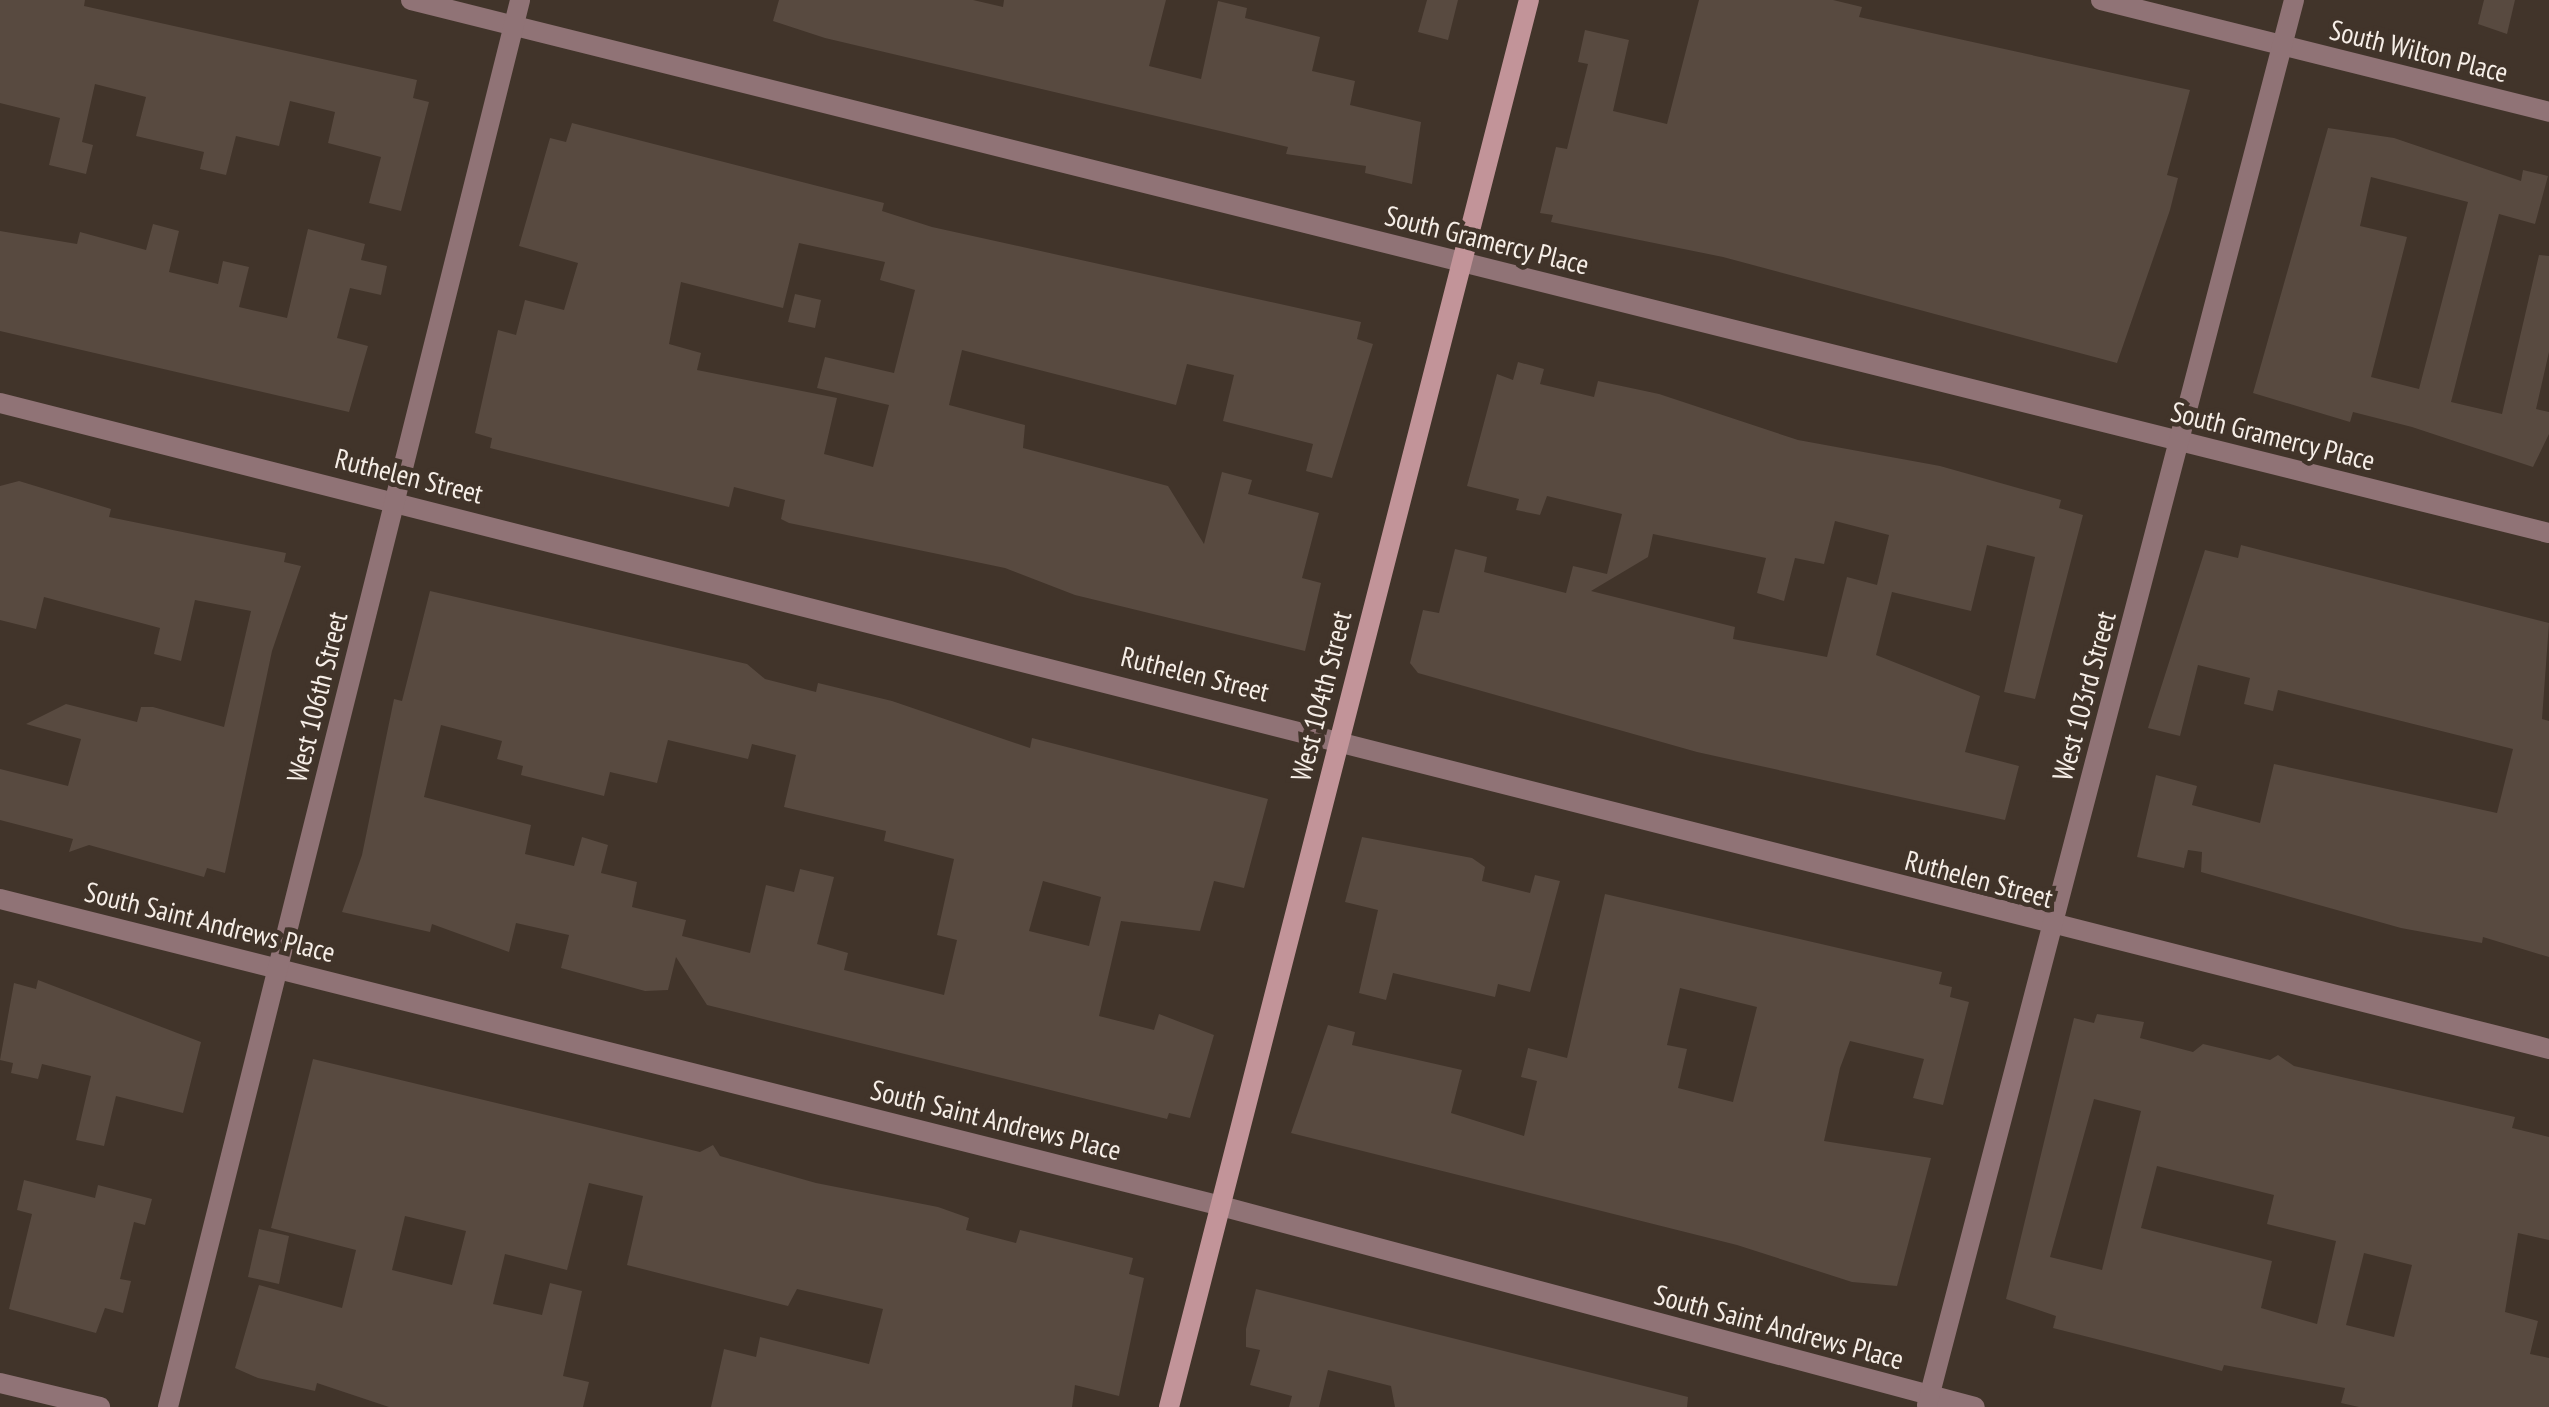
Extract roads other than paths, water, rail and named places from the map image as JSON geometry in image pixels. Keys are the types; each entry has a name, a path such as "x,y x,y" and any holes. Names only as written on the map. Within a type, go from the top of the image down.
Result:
{"street":[{"name":"South Gramercy Place","path":"411,0 2549,533"},
{"name":"West 106th Street","path":"168,1407 520,0"},
{"name":"West 104th Street","path":"1169,1407 1530,0"},
{"name":"South Wilton Place","path":"2101,0 2549,112"},
{"name":"West 103rd Street","path":"1928,1401 2049,926 2183,442 2294,0"},
{"name":"Ruthelen Street","path":"0,402 1339,739 2049,926 2549,1049"},
{"name":"South Saint Andrews Place","path":"0,899 279,966 1221,1206 1928,1401 1975,1407"},
{"path":"0,1383 100,1407"}]}
